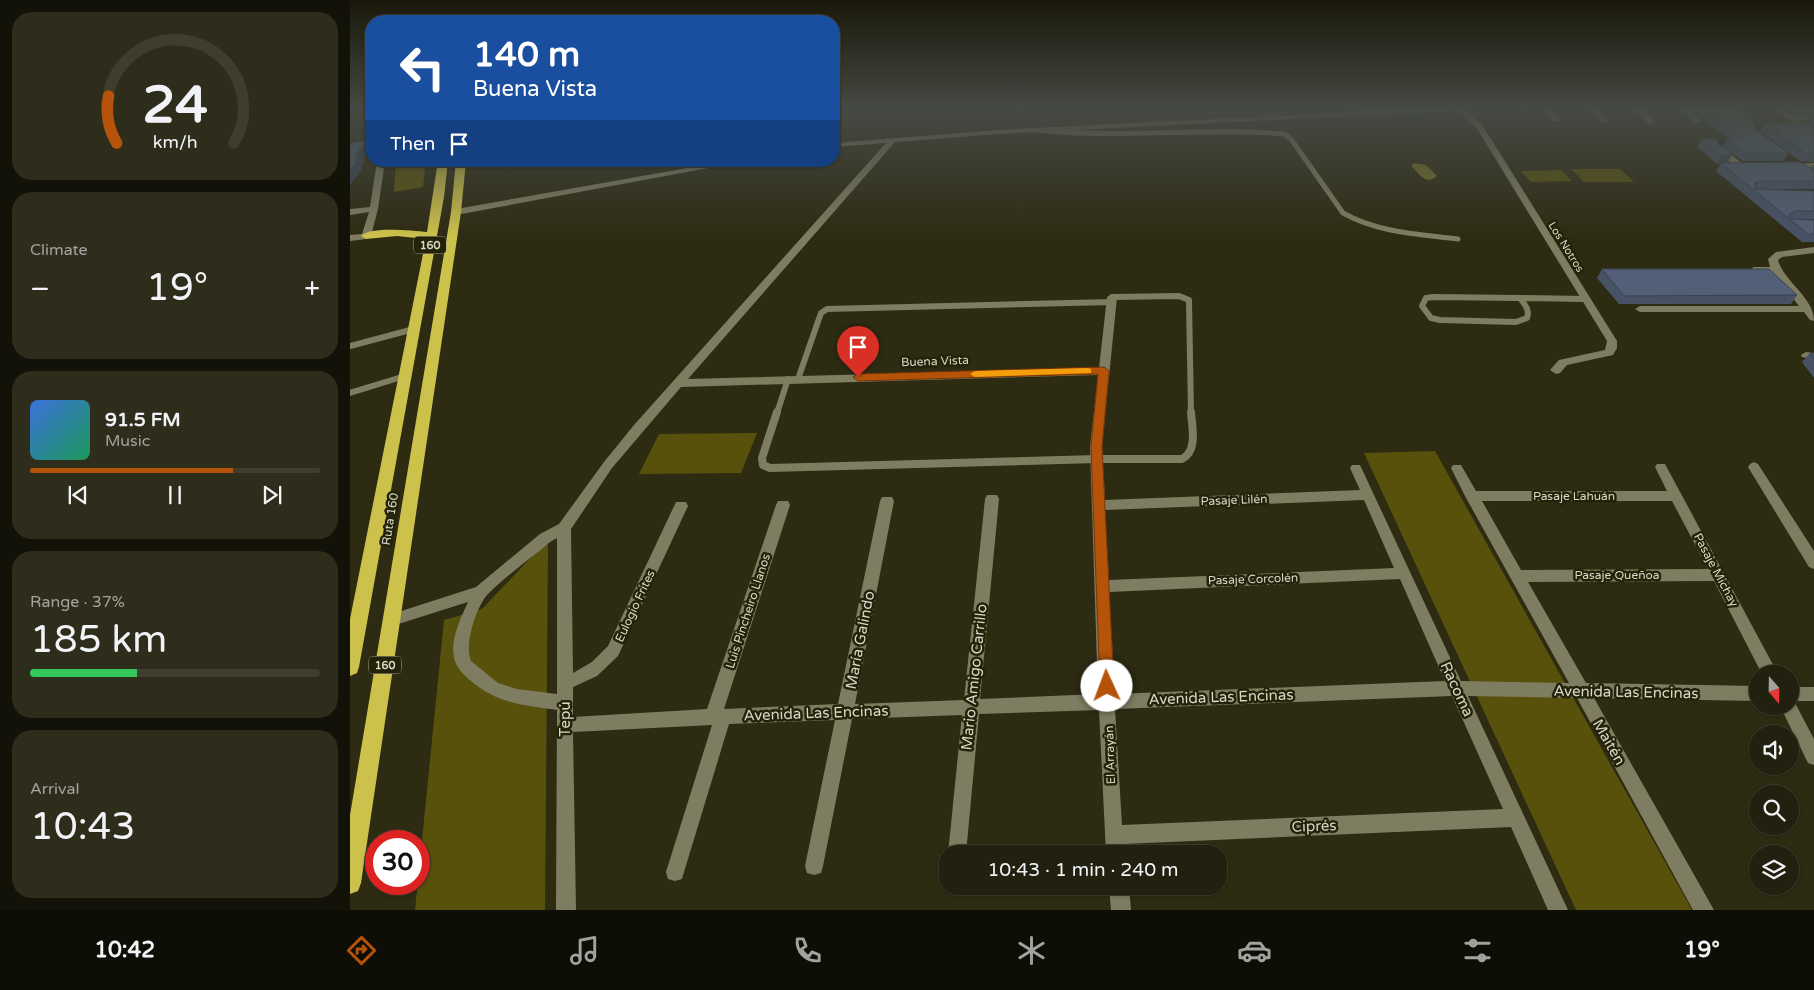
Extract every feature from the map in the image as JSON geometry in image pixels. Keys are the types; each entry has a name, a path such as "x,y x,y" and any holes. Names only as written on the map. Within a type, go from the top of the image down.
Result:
{"highway":[{"name":"Ruta 160","path":"350,667 431,236 441,167"},
{"name":"Ruta 160","path":"350,883 456,212 460,167"},
{"path":"366,236 397,233 431,236"}],"street":[{"path":"565,703 504,693 484,682 465,666 461,656 463,634 470,613 481,592 545,538 564,528 623,446 677,382 883,151"},
{"name":"Los Notros","path":"1494,151 1612,341 1610,353 1603,356 1563,362 1556,370"},
{"path":"1722,151 1740,166"},
{"path":"1783,155 1808,174"},
{"path":"1722,166 1750,166"},
{"path":"1778,166 1814,166"},
{"path":"350,238 366,236 374,210 380,167"},
{"path":"456,212 708,167"},
{"path":"350,212 374,210"},
{"path":"1814,250 1779,254 1774,256 1773,259 1776,270 1814,318"},
{"path":"1748,270 1776,270"},
{"name":"El Arrayán","path":"1112,300 1096,434 1114,845"},
{"path":"1640,309 1806,309"},
{"name":"Buena Vista","path":"677,382 1104,371"},
{"name":"Pasaje Michay","path":"1661,467 1765,665"},
{"path":"1754,467 1814,563"},
{"name":"Racoma","path":"1356,468 1514,818 1558,910"},
{"name":"Maitén","path":"1457,468 1704,910"},
{"name":"Pasaje Lilén","path":"1099,506 1368,495"},
{"name":"Pasaje Lahuán","path":"1472,496 1677,496"},
{"name":"Mario Amigo Carrillo","path":"958,845 992,499"},
{"name":"María Galindo","path":"814,866 887,501"},
{"name":"Luis Pincheiro Llanos","path":"674,872 718,717 783,505"},
{"name":"Eulogio Frites","path":"565,683 591,672 606,660 613,651 681,506"},
{"name":"Tepú","path":"564,528 566,910"},
{"name":"Pasaje Corcolén","path":"1103,586 1404,573"},
{"name":"Pasaje Queñoa","path":"1516,576 1718,575"},
{"path":"392,620 481,592"},
{"name":"Avenida Las Encinas","path":"565,725 972,706 1456,688 1749,694"},
{"path":"1799,694 1814,694"},
{"path":"1793,715 1814,757"},
{"name":"Ciprés","path":"1113,835 1514,818"},
{"path":"1119,895 1121,910"}],"lane":[{"path":"1300,151 1343,213 1352,220 1374,227 1458,240"},
{"path":"1179,296 1189,300 1192,450 1188,456 1176,460 1097,459 770,468 763,465 762,458 821,313 827,309 1112,300 1179,296"},
{"path":"1520,298 1528,309 1529,314 1527,318 1516,322 1440,320 1431,318 1422,306 1426,298 1434,296 1585,299"},
{"path":"350,346 414,328"},
{"path":"350,392 405,376"}],"shaded area":[{"path":"1414,163 1426,165 1437,176 1433,179 1426,179 1411,166"},
{"path":"396,167 425,167 423,187 394,192"},
{"path":"1571,169 1620,169 1634,182 1584,182"},
{"path":"1561,170 1572,181 1531,182 1521,171"},
{"path":"757,433 741,473 639,474 659,434"},
{"path":"1435,451 1692,910 1576,910 1364,453"},
{"path":"548,544 545,910 415,910 416,895 430,895 430,830 423,830 444,620 482,609 541,547"}],"building":[{"path":"350,151 358,151 355,155 360,154 350,170"},
{"path":"1716,151 1728,151 1732,154 1722,156"},
{"path":"1745,151 1788,153 1747,153"},
{"path":"1803,151 1814,151 1814,154"},
{"path":"1800,162 1814,170 1814,181 1759,181 1755,183 1755,189 1814,191 1814,211 1795,211 1789,215 1790,219 1814,220 1814,234 1808,234 1721,163"},
{"path":"1602,269 1769,269 1797,295 1624,296"}],"slow traffic":[{"path":"975,374 1088,371"}],"route":[{"path":"858,377 1104,371 1096,447 1107,686"}]}
